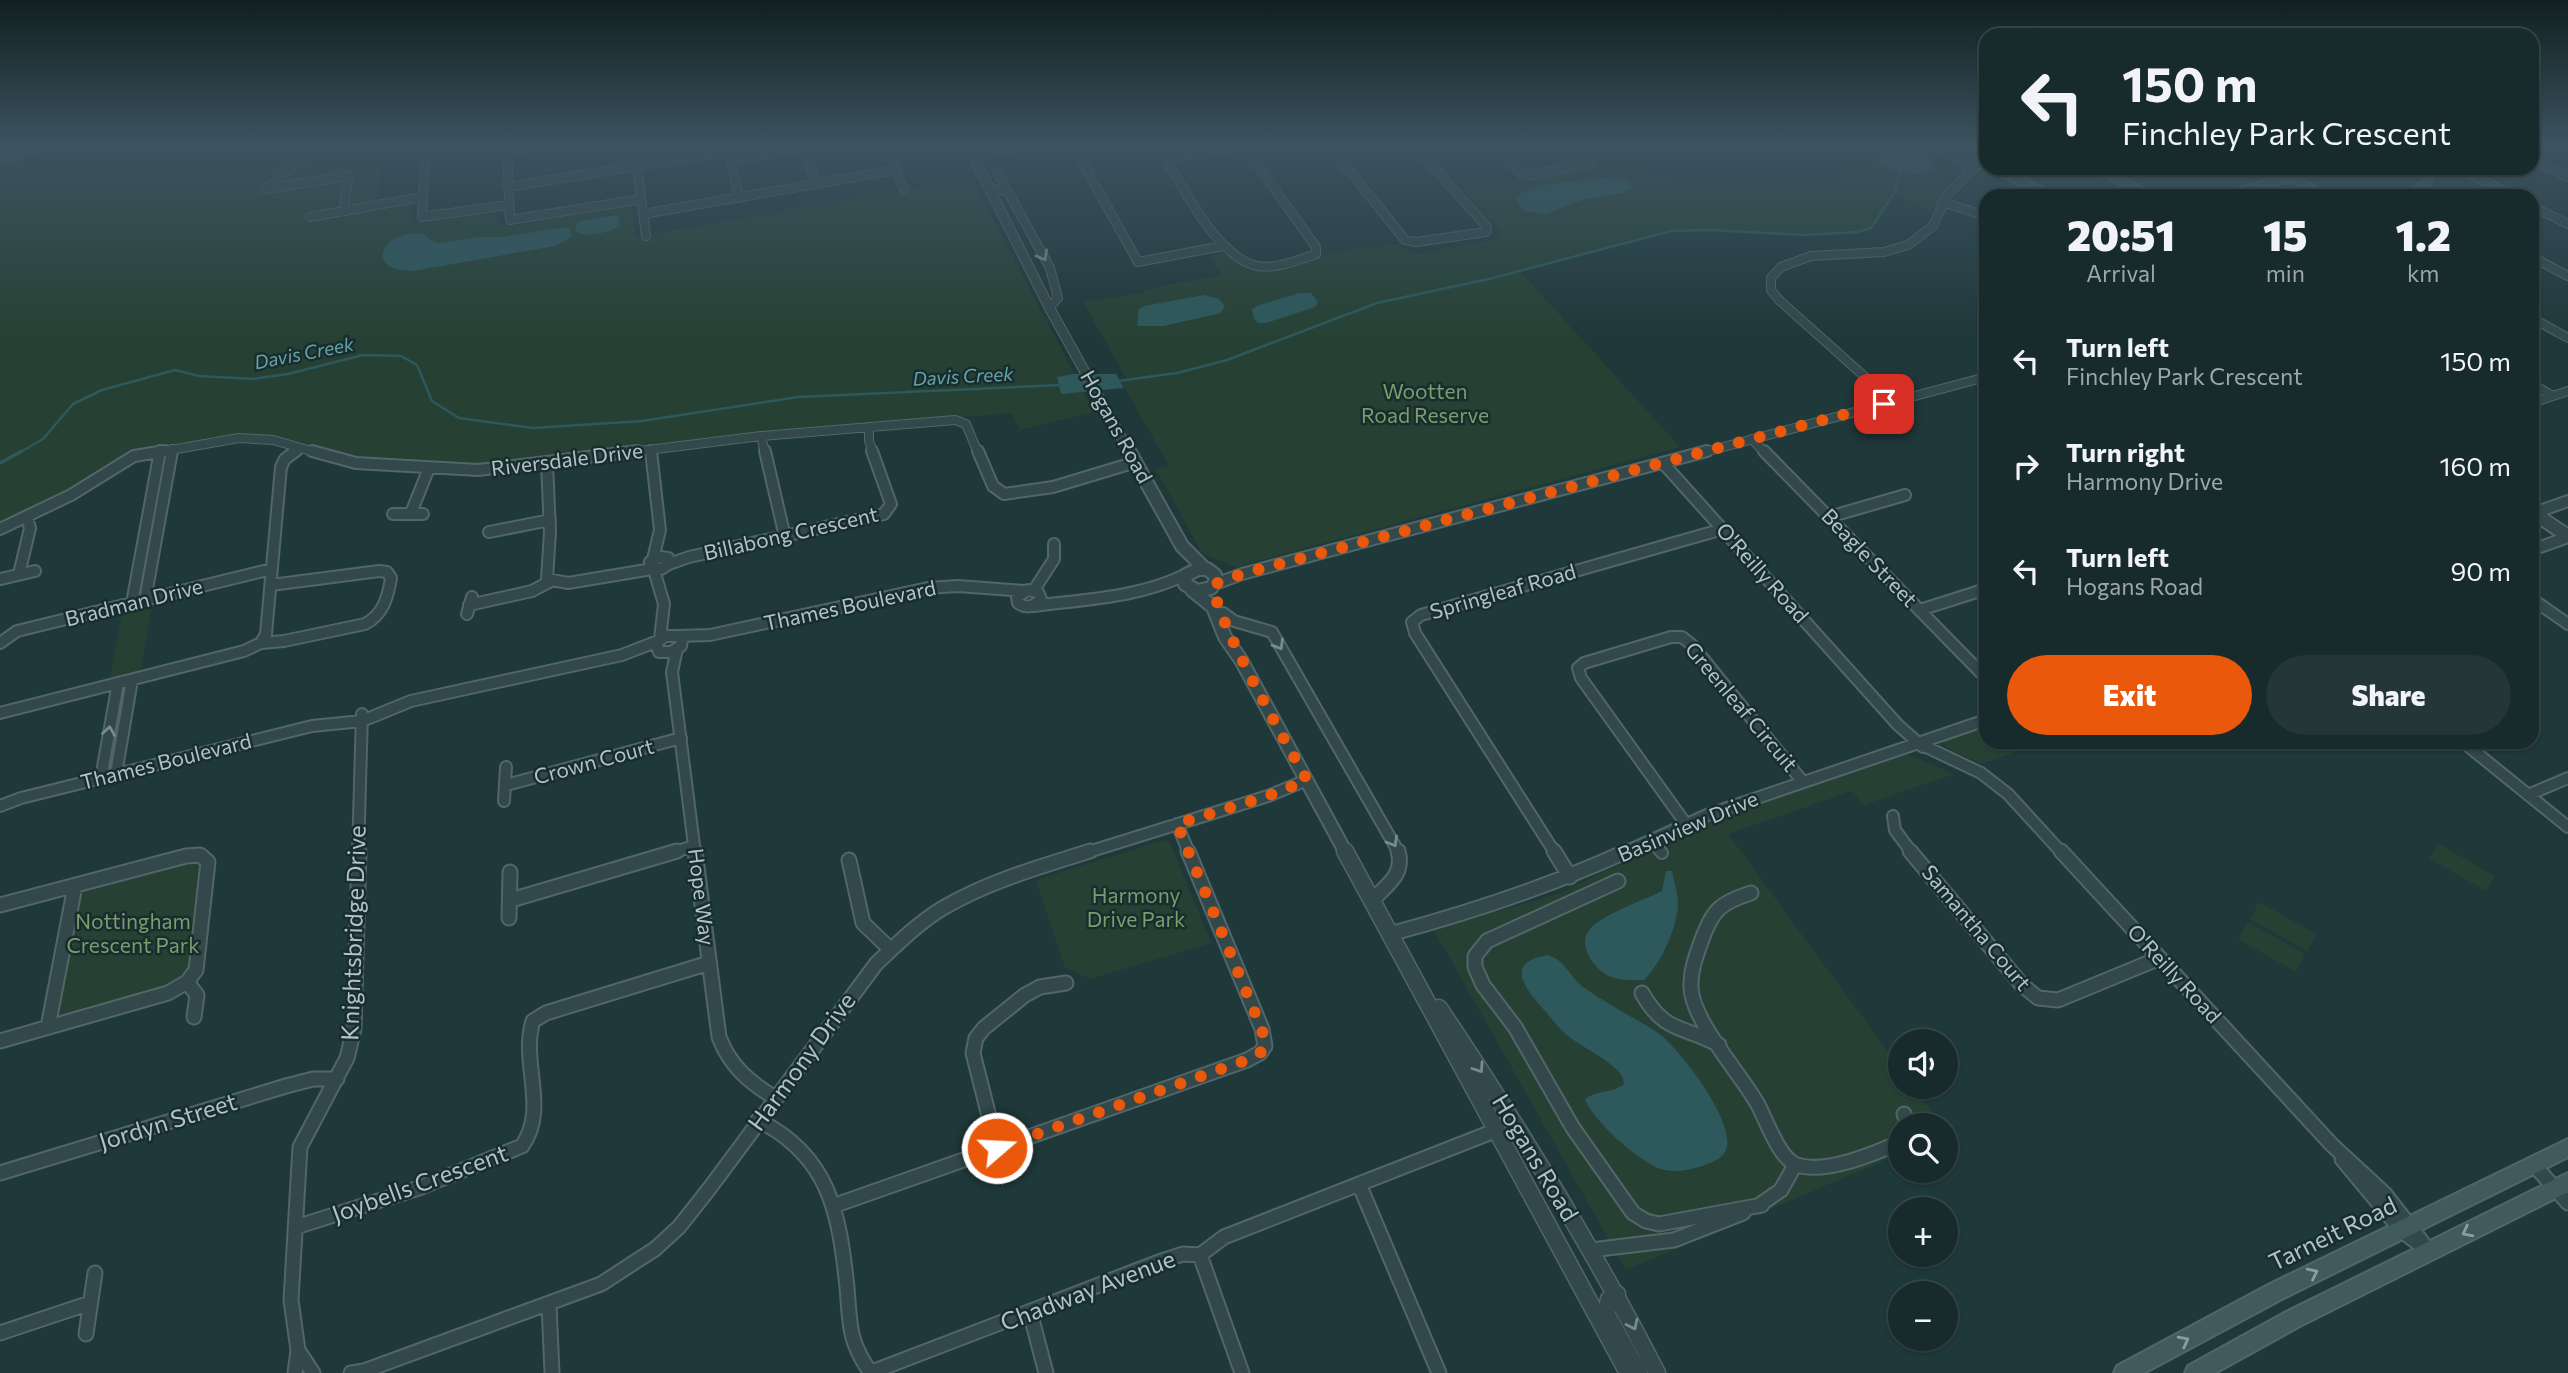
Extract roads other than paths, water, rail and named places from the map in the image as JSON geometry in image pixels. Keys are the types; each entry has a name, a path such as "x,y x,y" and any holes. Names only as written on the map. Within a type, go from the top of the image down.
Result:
{"main road":[{"name":"Tarneit Road","path":"2124,1373 2275,1292 2568,1148"},
{"path":"2195,1373 2293,1319 2429,1251 2564,1191"}],"street":[{"path":"310,217 356,208"},
{"path":"421,208 420,215 424,218 488,208"},
{"path":"508,208 508,218 516,221 593,208"},
{"path":"642,208 646,236"},
{"path":"643,214 679,208"},
{"name":"Hogans Road","path":"999,208 1074,353 1182,546 1207,570"},
{"path":"1017,208 1052,274 1058,298 1050,307"},
{"path":"1108,208 1138,262 1223,246"},
{"path":"1198,208 1223,246 1247,263 1259,266 1312,256 1318,251 1289,208"},
{"path":"1379,208 1405,240 1416,242 1486,232 1487,228 1469,208"},
{"path":"1893,402 1779,300 1773,293 1770,282 1772,275 1781,268 1808,257 1833,253 1887,252 1905,247 1934,224 1940,208"},
{"path":"1961,208 1979,214"},
{"path":"2539,210 2568,224"},
{"path":"2539,261 2568,276"},
{"path":"2539,322 2568,338"},
{"path":"1242,574 1207,570 1187,574 1184,582 1191,589 1204,591 1242,574 1979,379"},
{"path":"2539,388 2553,396"},
{"path":"2539,401 2568,391"},
{"name":"Riversdale Drive","path":"0,529 27,519 140,454 248,437 273,440 356,463 484,470 761,436 955,420 964,422 993,486 1004,494 1045,488 1138,465"},
{"name":"Billabong Crescent","path":"653,565 877,517 889,510 890,501 868,437 869,427"},
{"path":"761,436 785,537"},
{"name":"Beagle Street","path":"1752,439 1979,671"},
{"path":"261,643 266,634 281,467 285,459 300,448"},
{"path":"145,600 172,449"},
{"path":"132,603 160,450"},
{"path":"651,451 659,542 667,561 661,586"},
{"path":"547,463 545,476 550,520 547,573 551,581"},
{"name":"O'Reilly Road","path":"1663,463 1898,725 1937,758 1975,776 2015,802 2332,1145 2358,1181 2429,1251"},
{"path":"411,513 429,468"},
{"path":"152,496 164,494"},
{"path":"1829,517 1905,495"},
{"path":"2539,511 2568,501"},
{"path":"393,514 423,514"},
{"path":"2539,517 2568,536"},
{"path":"19,574 30,528 27,519"},
{"path":"489,532 550,520"},
{"name":"Springleaf Road","path":"1570,877 1415,633 1412,622 1421,615 1723,529"},
{"path":"2539,547 2568,536"},
{"path":"659,542 653,565 661,586 665,617 659,646"},
{"path":"1017,601 1018,595 1033,592 1054,559 1054,544"},
{"name":"Hogans Road","path":"1182,546 1187,574"},
{"path":"140,557 153,554"},
{"path":"469,605 533,592 551,581 562,583 653,565"},
{"name":"Bradman Drive","path":"0,643 17,631 272,569"},
{"path":"1207,570 1216,577 1214,585"},
{"path":"1,579 35,571"},
{"path":"0,713 244,651 261,643 285,641 373,620 381,611 391,581 387,572 379,571 271,585"},
{"name":"Thames Boulevard","path":"990,589 1023,606 1034,606 1101,600 1152,589 1187,574"},
{"name":"Hogans Road","path":"1214,585 1214,596 1241,660"},
{"name":"Thames Boulevard","path":"659,646 678,649 710,635 916,590 958,586 1033,592 1062,602"},
{"name":"Thames Boulevard","path":"1152,589 1191,589"},
{"name":"Hogans Road","path":"1191,589 1213,607 1225,637 1241,660 1309,783 1628,1373"},
{"path":"1920,610 1979,591"},
{"path":"1033,592 1040,600 1034,606"},
{"path":"2539,603 2568,624"},
{"path":"1223,613 1236,622 1261,626 1272,632 1398,851 1402,862 1399,873 1372,901"},
{"path":"665,617 676,635"},
{"name":"Thames Boulevard","path":"0,806 21,798 312,726 362,718 411,701 659,646 676,635 710,635"},
{"name":"Hope Way","path":"672,672 682,642 676,635"},
{"name":"Greenleaf Circuit","path":"1686,824 1581,678 1578,668 1584,663 1667,638 1682,637 1692,645 1802,782"},
{"name":"Hope Way","path":"659,646 672,672 717,1027 723,1051 739,1075 775,1098"},
{"path":"116,774 132,680"},
{"path":"101,778 118,683"},
{"name":"Knightsbridge Drive","path":"295,1373 298,1350 291,1300 300,1147 337,1080 351,1045 354,1029 362,718"},
{"name":"Basinview Drive","path":"1390,934 1461,915 1570,877 1686,824 1979,723"},
{"name":"Crown Court","path":"506,785 681,738"},
{"path":"2472,749 2568,827"},
{"name":"Crown Court","path":"504,802 506,767"},
{"path":"2528,795 2568,778"},
{"name":"Harmony Drive","path":"358,1372 601,1284 655,1249 679,1227 864,977 890,949 930,917 981,888 1024,871 1309,783"},
{"name":"Thames Boulevard","path":"0,800 21,798"},
{"name":"Samantha Court","path":"1893,816 1895,830 1902,841 2022,985 2039,1000 2058,1000 2160,958"},
{"path":"833,1206 1247,1060 1263,1049 1265,1041 1262,1030 1177,824"},
{"path":"1651,840 1662,853"},
{"path":"511,900 694,846"},
{"path":"0,905 186,856 204,856 208,862 197,964 187,982 168,993 0,1041"},
{"path":"849,860 863,923 890,949"},
{"path":"509,918 510,872"},
{"path":"1618,881 1487,941 1474,957 1476,968 1502,1013 1515,1027 1573,1128 1633,1213 1646,1222 1659,1224 1762,1205"},
{"path":"48,1027 75,886"},
{"path":"1751,893 1714,910 1691,979 1692,997 1751,1094 1784,1155 1795,1165 1830,1165 1888,1146"},
{"name":"Hogans Road","path":"1399,950 1508,1111 1618,1294 1657,1373"},
{"name":"Joybells Crescent","path":"296,1227 419,1188 522,1146 529,1140 535,1125 529,1037 533,1021 546,1013 709,963"},
{"path":"187,982 197,995 194,1017"},
{"path":"997,1148 973,1053 976,1038 991,1022 1033,990 1066,983"},
{"path":"1642,993 1651,1011 1663,1024 1722,1046"},
{"name":"Jordyn Street","path":"0,1173 286,1086 313,1079 337,1080"},
{"path":"758,1120 799,1146 818,1171 833,1206 852,1340 858,1355 872,1373"},
{"path":"1497,1130 1528,1146"},
{"name":"Chadway Avenue","path":"872,1373 1174,1256 1200,1255 1224,1237 1497,1130"},
{"path":"1591,1250 1674,1240 1762,1205 1781,1191 1791,1179 1795,1165"},
{"path":"2534,1165 2564,1191"},
{"path":"1359,1184 1439,1373"},
{"path":"1200,1255 1242,1373"},
{"path":"86,1334 95,1273"},
{"path":"1618,1294 1609,1299 1606,1313 1639,1373"},
{"path":"0,1333 90,1303"},
{"path":"549,1304 552,1373"},
{"path":"1030,1312 1046,1373"},
{"name":"Knightsbridge Drive","path":"298,1350 313,1373"}],"water":[{"path":"1522,208 1561,208 1546,214 1524,211"},
{"path":"618,216 620,226 592,235 575,231 578,222"},
{"path":"565,227 571,231 571,237 555,246 413,271 397,269 387,264 383,258 389,243 397,237 409,234 424,234 431,241 439,243 479,237 504,237"},
{"path":"1299,293 1311,293 1318,302 1315,307 1266,323 1258,323 1254,319 1252,309 1257,306"},
{"path":"1204,295 1219,299 1225,306 1221,313 1164,326 1137,326 1139,309 1144,306"},
{"path":"1074,374 1116,374 1124,388 1061,394 1057,377"},
{"path":"1666,871 1672,871 1678,904 1675,924 1662,955 1644,980 1619,979 1605,974 1589,957 1586,935 1596,924 1613,913 1662,891"},
{"path":"1547,955 1562,964 1586,989 1657,1032 1683,1058 1706,1090 1724,1124 1727,1138 1725,1153 1714,1161 1688,1170 1670,1171 1658,1168 1628,1148 1598,1119 1585,1100 1594,1094 1619,1087 1624,1084 1623,1080 1611,1065 1562,1030 1526,987 1522,979 1525,964"}],"waterway":[{"name":"Davis Creek","path":"1118,381 1177,373 1227,360 1377,303 1493,278 1671,231 1710,230 1805,235 1858,232 1871,228 1884,208"},
{"name":"Davis Creek","path":"19,453 43,439 73,404 102,390 175,370 199,376 253,379 288,374 363,355 401,356 417,365 432,401 459,418 533,428 642,421 798,397 1061,385"},
{"name":"Davis Creek","path":"0,463 22,451"}],"park label":[{"name":"Wootten Road Reserve","path":"1425,404"},
{"name":"Harmony Drive Park","path":"1136,908"},
{"name":"Nottingham Crescent Park","path":"133,934"}]}
